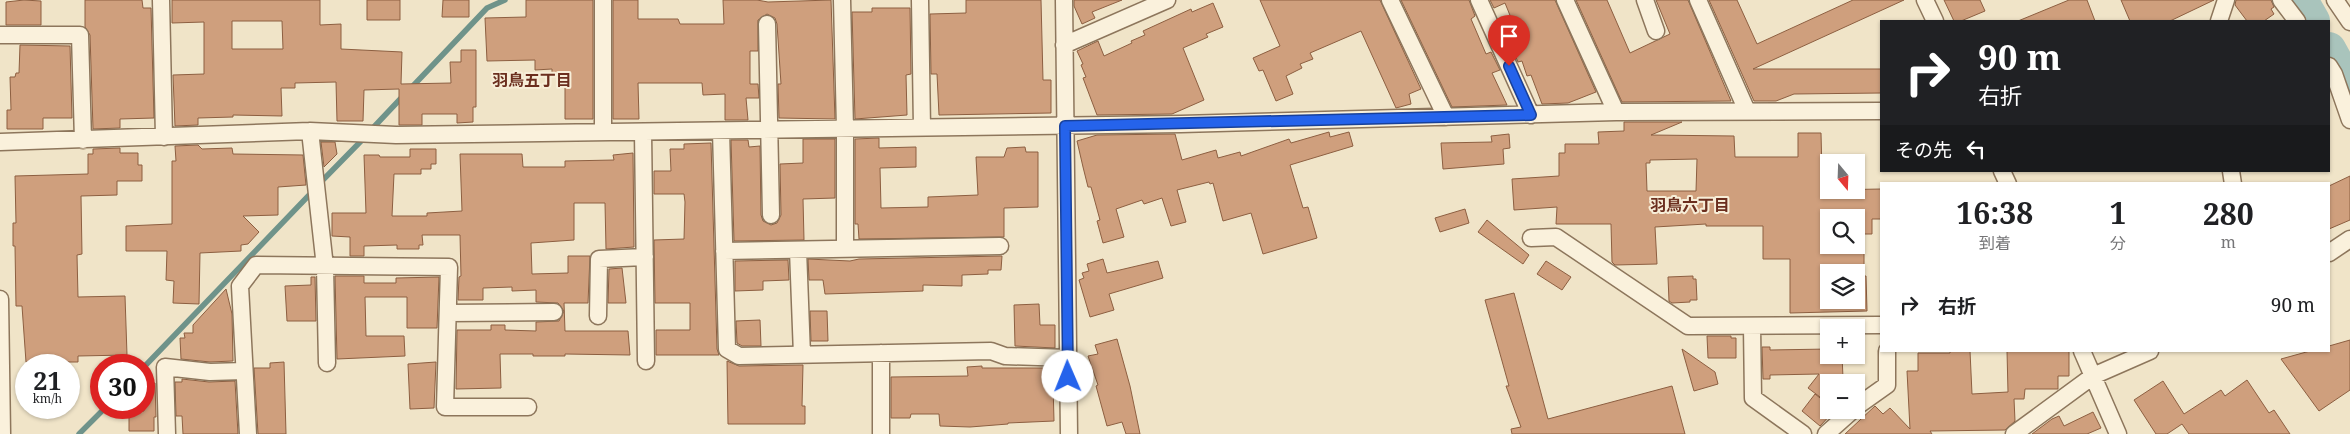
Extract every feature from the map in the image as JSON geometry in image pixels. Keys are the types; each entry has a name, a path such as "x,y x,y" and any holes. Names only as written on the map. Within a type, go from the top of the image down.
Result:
{"street":[{"path":"161,0 164,137"},
{"path":"603,0 603,132"},
{"path":"842,0 845,249"},
{"path":"920,0 922,128"},
{"path":"1064,0 1069,434"},
{"path":"1064,45 1167,0"},
{"path":"1390,0 1446,117"},
{"path":"1479,0 1531,115"},
{"path":"1565,0 1616,112"},
{"path":"1645,0 1656,31"},
{"path":"1698,0 1747,112"},
{"path":"1925,0 1935,20"},
{"path":"2219,20 2226,0"},
{"path":"2281,0 2295,20"},
{"path":"2335,0 2350,22"},
{"path":"767,24 771,215"},
{"path":"0,35 80,35 84,140"},
{"path":"2330,68 2350,120"},
{"path":"0,142 310,131 367,136 1065,126 1616,112 1880,111"},
{"path":"310,131 325,267 327,363"},
{"path":"721,131 727,349 739,356 991,351 1005,356 1068,358"},
{"path":"643,132 646,361"},
{"path":"1531,238 1556,237 1688,326 1880,325"},
{"path":"2330,252 2350,239"},
{"path":"724,251 1000,246"},
{"path":"798,250 802,355"},
{"path":"598,316 599,258 645,257"},
{"path":"248,434 240,286 256,265 449,267 445,408 528,407"},
{"path":"0,299 2,434"},
{"path":"448,313 554,312"},
{"path":"1752,326 1753,398 1803,434"},
{"path":"1865,401 1887,385 1888,352"},
{"path":"2082,352 2118,434"},
{"path":"2014,434 2094,376 2148,352"},
{"path":"880,353 881,434"},
{"path":"167,434 165,367 210,372 244,371"},
{"path":"1826,434 1843,419"}],"building":[{"path":"85,0 142,0 143,8 151,8 154,118 120,119 120,128 93,129 90,35 85,27"},
{"path":"172,0 320,0 320,25 341,24 341,49 402,52 401,84 451,83 450,62 461,62 461,50 476,50 476,107 473,107 473,122 457,123 457,114 422,114 422,125 399,125 399,89 364,90 363,121 337,121 336,82 295,83 295,88 281,88 282,116 233,115 233,117 198,118 198,125 175,126 173,75 204,74 204,22 172,23","holes":["232,21 282,21 283,49 232,49"]},
{"path":"367,0 400,0 400,20 367,20"},
{"path":"443,0 469,0 469,17 442,17"},
{"path":"526,0 593,0 593,119 565,119 565,74 552,74 552,69 535,70 535,60 487,61 485,18 526,17"},
{"path":"613,0 638,0 638,19 678,19 680,24 724,24 723,0 757,0 768,2 831,0 835,119 779,118 778,84 781,84 777,24 775,18 767,14 758,20 758,51 750,51 750,84 758,84 759,98 746,98 748,120 725,120 725,94 703,95 702,83 638,83 639,119 613,119"},
{"path":"966,0 1041,0 1043,80 1051,80 1051,113 939,115 937,74 931,74 930,14 966,13"},
{"path":"1074,0 1122,0 1092,12 1095,18 1082,24 1074,6"},
{"path":"1260,0 1380,0 1421,89 1409,94 1411,104 1396,108 1361,31 1310,53 1313,59 1300,64 1302,68 1286,76 1293,94 1276,101 1263,70 1259,71 1253,58 1280,46"},
{"path":"1401,0 1469,0 1475,16 1471,19 1486,54 1491,52 1500,70 1492,73 1507,105 1452,107"},
{"path":"1490,0 1555,0 1596,92 1568,103 1542,104 1531,75 1527,76 1522,61 1518,62 1510,44 1520,40 1505,3 1494,8"},
{"path":"1576,0 1607,0 1630,53 1670,34 1656,0 1688,0 1731,101 1622,102"},
{"path":"1709,0 1737,0 1757,44 1853,0 1904,0 1753,69 1880,69 1880,93 1794,94 1776,101 1754,101"},
{"path":"1944,0 1980,0 1985,11 1963,20 1954,20"},
{"path":"2069,0 2087,0 2095,20 2020,20"},
{"path":"2121,0 2214,0 2172,20 2130,20"},
{"path":"2236,0 2271,0 2274,7 2271,9 2274,14 2265,20 2246,20 2235,5"},
{"path":"41,1 41,25 6,25 6,2"},
{"path":"1213,3 1223,27 1206,34 1208,37 1183,48 1204,100 1172,114 1097,115 1083,78 1086,77 1077,51 1098,41 1104,56 1145,35 1143,31 1191,9 1192,12"},
{"path":"872,8 910,8 911,74 906,75 907,115 855,119 852,12 872,12"},
{"path":"20,45 70,46 72,118 43,118 43,129 7,129 7,110 11,110 10,77 15,77 16,73 19,73"},
{"path":"1624,122 1682,122 1651,135 1734,136 1735,157 1798,157 1798,133 1821,133 1820,199 1865,199 1865,189 1880,189 1880,219 1872,219 1872,234 1865,234 1865,209 1820,209 1820,254 1864,254 1864,264 1820,264 1820,309 1865,309 1866,276 1867,311 1790,313 1790,259 1763,259 1763,226 1706,226 1706,224 1655,227 1657,264 1615,265 1612,262 1611,224 1556,224 1557,207 1514,210 1512,179 1559,176 1559,153 1565,153 1565,144 1599,144 1598,132 1624,131","holes":["1697,159 1696,191 1647,191 1646,163 1650,163 1650,160"]},
{"path":"1329,132 1330,137 1349,132 1353,146 1290,165 1303,208 1308,207 1317,238 1263,254 1251,213 1223,221 1213,183 1210,184 1209,182 1177,190 1186,222 1171,226 1162,198 1144,204 1142,200 1116,209 1124,237 1103,243 1097,221 1100,220 1091,187 1088,187 1077,141 1097,135 1175,134 1182,160 1216,150 1218,158 1240,152 1241,156 1289,139 1291,143"},
{"path":"1509,134 1510,148 1503,149 1504,164 1443,169 1441,143 1492,142 1491,136"},
{"path":"879,138 879,148 916,147 916,167 880,168 881,208 928,207 928,197 978,195 976,157 1004,157 1007,148 1025,147 1026,152 1038,152 1038,207 1004,208 1004,237 859,239 858,224 855,224 855,139"},
{"path":"803,139 835,139 835,198 803,199 804,240 734,241 731,140 748,140 749,147 760,146 761,215 763,221 771,225 777,223 781,215 780,164 803,163"},
{"path":"321,142 335,142 337,154 324,167"},
{"path":"711,143 717,349 719,355 656,355 656,330 690,330 690,303 655,303 654,240 684,239 685,202 684,194 654,194 654,171 671,171 670,149 684,149 684,144"},
{"path":"198,145 202,149 232,148 233,154 303,155 306,185 278,187 278,215 243,216 259,232 248,244 241,245 241,251 200,253 199,304 173,303 174,281 166,280 167,251 126,251 126,226 172,224 172,161 176,161 175,146"},
{"path":"120,148 120,153 138,153 138,165 142,165 142,181 117,181 117,195 81,196 82,254 77,255 78,297 125,296 127,354 90,354 90,356 80,356 80,354 25,354 22,306 16,306 15,246 13,246 13,223 16,223 15,176 88,174 88,154 93,154 93,149"},
{"path":"410,149 436,149 436,164 431,164 431,169 421,169 421,174 394,174 392,216 427,216 427,213 462,211 460,154 522,154 523,167 565,167 565,161 614,160 613,155 633,153 634,247 606,249 605,203 574,203 574,240 531,243 532,274 568,273 568,256 590,256 588,303 564,303 565,331 628,331 630,355 565,354 565,356 533,356 533,354 500,354 501,388 456,389 457,330 491,330 491,325 505,325 505,330 536,331 536,322 559,321 564,311 558,303 536,302 536,290 512,291 512,287 483,288 483,300 458,300 459,277 461,276 460,235 422,235 423,245 419,245 419,249 397,249 397,245 364,246 364,256 350,256 350,237 332,236 332,213 366,213 364,155 410,157"},
{"path":"2350,176 2350,220 2330,229 2330,186"},
{"path":"1465,209 1469,223 1440,232 1435,218"},
{"path":"1487,220 1529,255 1523,264 1478,232"},
{"path":"1002,256 1001,270 988,270 988,274 962,275 962,286 923,285 923,291 825,294 823,280 809,280 808,259 850,261 859,259"},
{"path":"1103,259 1107,273 1158,261 1163,278 1109,294 1114,310 1090,317 1079,280 1084,278 1082,273 1089,271 1087,264"},
{"path":"788,260 789,280 763,281 763,290 735,291 735,261"},
{"path":"1546,261 1571,277 1562,290 1537,274"},
{"path":"622,268 626,303 608,303 609,269"},
{"path":"335,276 364,276 364,283 396,283 396,278 439,277 437,328 407,328 407,297 365,297 366,336 404,336 405,356 337,359"},
{"path":"1693,276 1693,279 1696,279 1697,300 1672,303 1669,301 1668,277"},
{"path":"311,277 315,277 316,321 287,321 285,286 311,285"},
{"path":"226,289 232,314 233,361 210,362 181,359 180,338 185,338 184,333 193,333 193,325"},
{"path":"1514,293 1548,419 1672,386 1685,434 1512,434 1511,429 1521,427 1506,386 1509,386 1485,300"},
{"path":"1039,304 1040,325 1055,325 1055,348 1015,346 1014,305"},
{"path":"810,311 827,311 828,341 811,341"},
{"path":"760,320 761,346 742,346 737,343 736,321"},
{"path":"1707,336 1731,336 1731,338 1736,338 1736,358 1708,358"},
{"path":"1117,339 1130,386 1140,434 1126,434 1122,422 1107,426 1096,386 1098,385 1088,356 1098,354 1095,345"},
{"path":"2350,340 2350,390 2319,411 2281,359 2306,352 2330,352 2330,346"},
{"path":"1762,347 1770,347 1770,350 1820,349 1820,364 1842,364 1843,374 1820,374 1820,397 1808,388 1819,374 1770,375 1770,379 1763,379"},
{"path":"1682,349 1715,372 1718,384 1694,391"},
{"path":"1970,352 1972,394 2008,392 2007,352 2069,352 2069,376 2058,376 2058,389 2025,389 2024,399 2014,399 2015,421 2005,430 1930,431 1932,434 1845,434 1861,419 1865,419 1865,415 1875,406 1883,414 1890,408 1910,429 1907,371 1918,371 1918,353"},
{"path":"727,361 739,366 803,365 802,406 805,406 805,424 728,424"},
{"path":"284,362 286,434 258,434 254,368 270,368 270,363"},
{"path":"436,362 434,408 410,409 408,364"},
{"path":"982,366 982,368 1056,368 1056,383 1053,383 1054,421 970,427 940,426 939,414 911,414 910,418 891,418 891,377 968,376 967,367"},
{"path":"182,379 209,382 235,381 238,434 183,434 182,416 176,416 175,382 182,382"},
{"path":"2247,380 2269,413 2274,410 2290,434 2189,434 2182,424 2167,434 2156,434 2134,400 2163,381 2184,414 2221,390 2225,396"},
{"path":"155,383 156,417 155,417"},
{"path":"1815,394 1820,398 1820,419 1827,419 1820,426 1802,411"},
{"path":"2093,412 2101,428 2087,434 2032,434 2059,416 2064,426"},
{"path":"129,419 154,419 154,431 129,431"}],"waterway":[{"path":"411,88 487,8 505,0"},
{"path":"2301,0 2312,20"},
{"path":"2330,51 2350,87"},
{"path":"371,130 404,95"},
{"path":"319,184 365,137"},
{"path":"155,356 313,191"},
{"path":"79,434 94,419"}],"district":[{"name":"羽鳥五丁目","path":"532,80"},
{"name":"羽鳥六丁目","path":"1690,205"}],"route":[{"path":"1068,377 1065,126 1531,115 1509,66"}]}
